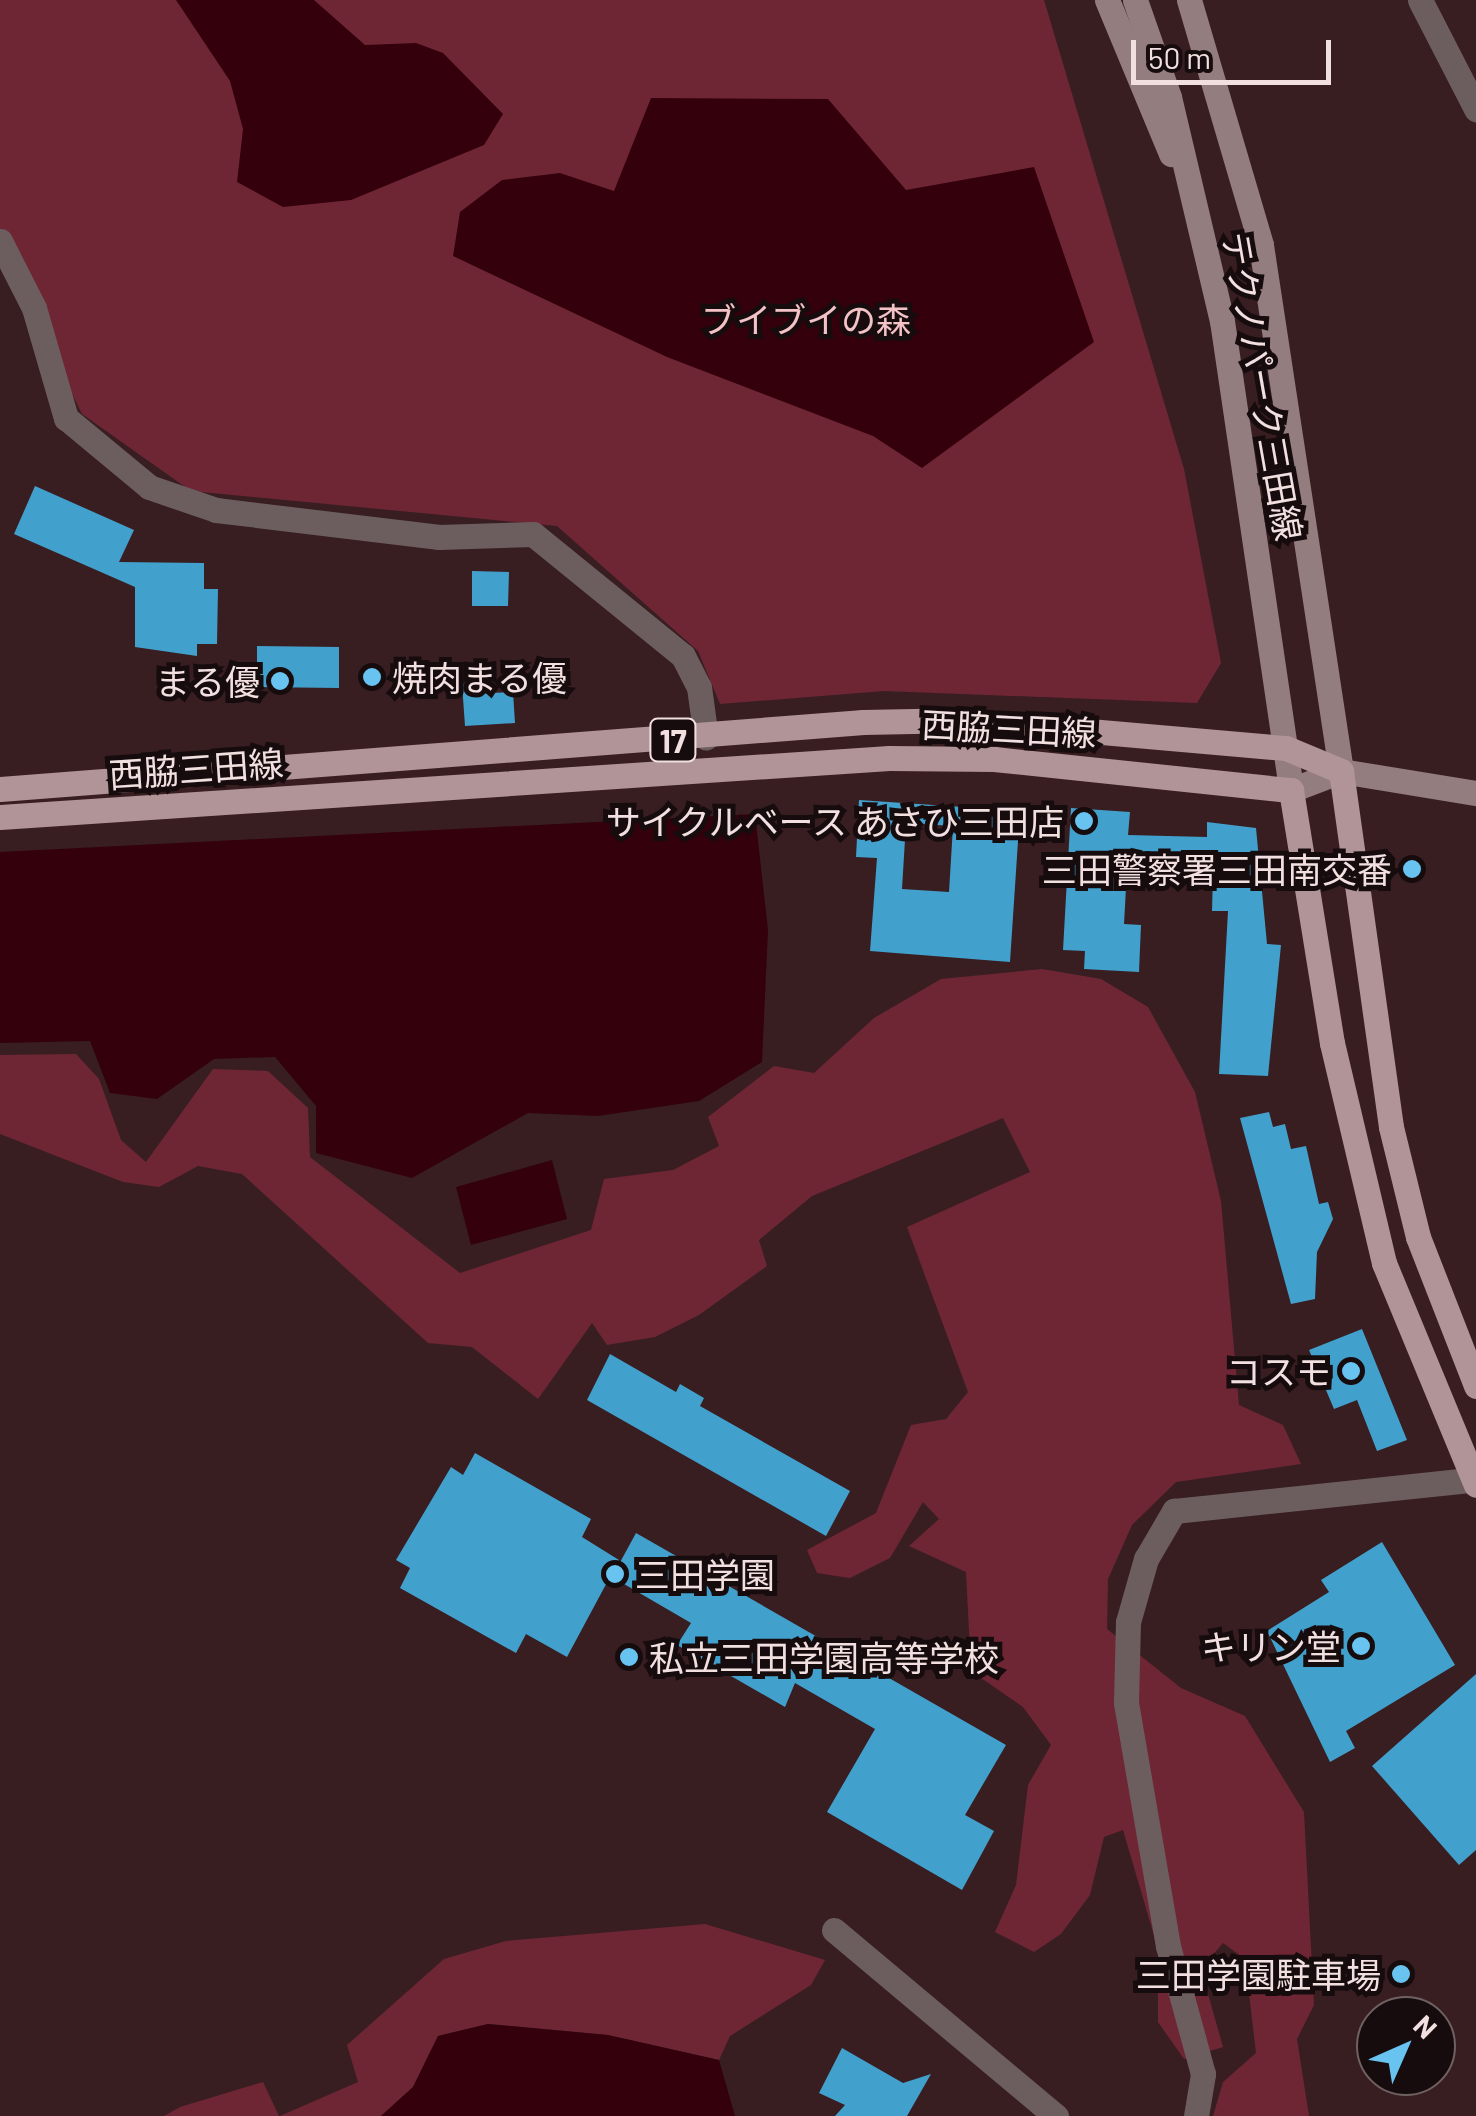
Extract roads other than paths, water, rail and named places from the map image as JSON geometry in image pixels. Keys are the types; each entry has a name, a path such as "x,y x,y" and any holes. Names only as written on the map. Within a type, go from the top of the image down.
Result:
{"main road":[{"path":"1107,0 1199,218"},
{"name":"テクノパーク三田線","path":"1135,0 1199,218 1292,790"},
{"name":"テクノパーク三田線","path":"1189,0 1262,245 1340,771"},
{"name":"西脇三田線","path":"0,788 964,720 1286,748 1340,771"},
{"name":"西脇三田線","path":"0,817 890,758 994,759 1292,790"},
{"path":"1340,771 1391,1127 1418,1237 1476,1386"},
{"path":"1475,1481 1384,1263 1332,1043 1292,790 1340,771 1476,793"}],"street":[{"path":"1420,0 1476,109"},
{"path":"0,241 34,308 66,418 150,487 234,512 440,537 533,534 682,656 699,687 706,738"},
{"path":"1196,2116 1203,2074 1168,1946 1126,1703 1128,1622 1146,1558 1174,1511 1475,1481"},
{"path":"834,1930 1056,2116"}],"place":[{"name":"焼肉まる優","path":"372,677"},
{"name":"まる優","path":"280,681"},
{"name":"サイクルベース あさひ三田店","path":"1084,821"},
{"name":"三田警察署三田南交番","path":"1412,869"},
{"name":"コスモ","path":"1351,1371"},
{"name":"三田学園","path":"615,1574"},
{"name":"キリン堂","path":"1361,1646"},
{"name":"私立三田学園高等学校","path":"629,1657"},
{"name":"三田学園駐車場","path":"1401,1974"}],"park label":[{"name":"ブイブイの森","path":"806,319"}]}
